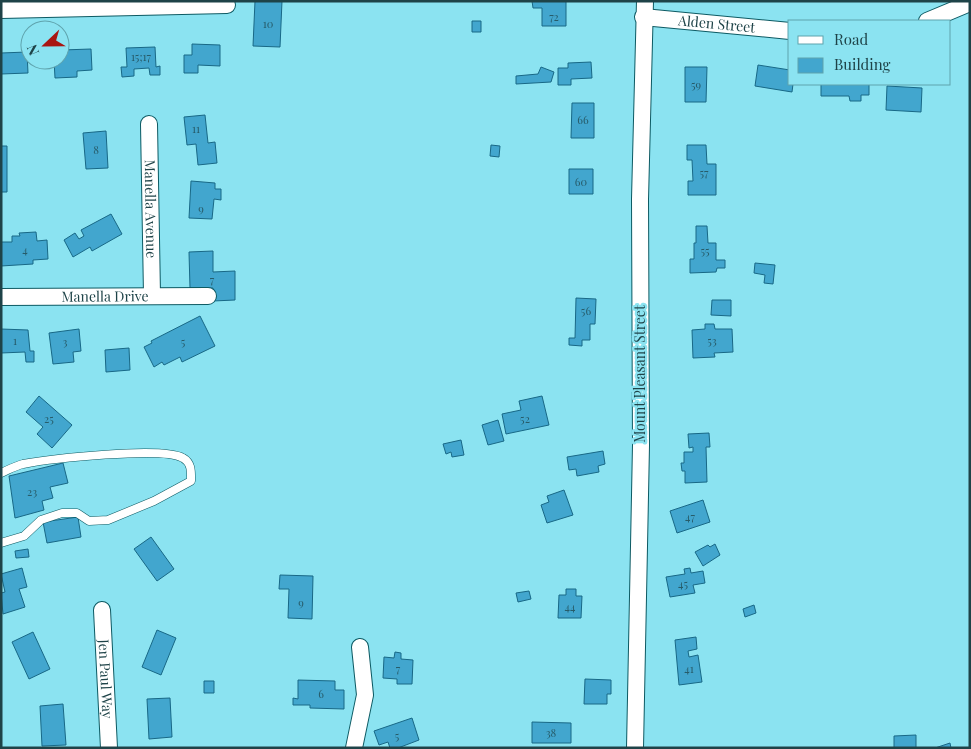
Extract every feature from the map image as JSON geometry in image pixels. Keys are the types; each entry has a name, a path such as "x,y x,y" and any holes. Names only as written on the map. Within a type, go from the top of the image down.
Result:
{"street":[{"path":"929,20 970,3"},
{"path":"1,10 227,5"},
{"name":"Alden Street","path":"644,9 788,30"},
{"name":"Mount Pleasant Street","path":"635,748 641,445 640,199 644,9"},
{"name":"Manella Avenue","path":"148,124 152,295"},
{"name":"Manella Drive","path":"1,297 208,296"},
{"name":"Jen Paul Way","path":"102,610 108,748"},
{"path":"354,748 365,695 360,647"}],"lane":[{"path":"1,473 21,465 132,453 171,453 184,458 191,467 191,481 154,501 108,520 89,521 77,513 62,513 41,520 24,536 1,543"}],"building":[{"path":"255,1 282,1 280,47 253,46"},
{"path":"532,1 566,1 566,26 542,26 542,8 533,8"},
{"path":"472,21 481,21 481,32 472,32"},
{"path":"192,44 220,45 220,66 198,65 198,73 184,73 184,55 192,55"},
{"path":"155,47 156,67 160,66 160,75 150,75 149,68 134,69 134,76 122,77 121,67 127,67 126,48"},
{"path":"91,49 92,70 77,71 77,77 55,78 55,70 70,70 70,50"},
{"path":"20,52 20,70 28,70 28,73 1,74 1,53"},
{"path":"591,62 592,78 571,79 571,85 558,85 558,68 568,68 568,63"},
{"path":"758,65 788,70 788,85 793,85 792,92 755,86"},
{"path":"541,67 554,72 551,82 516,84 516,76 538,74"},
{"path":"685,67 707,67 706,102 685,102"},
{"path":"821,85 869,85 869,95 861,95 861,101 850,101 849,96 821,96"},
{"path":"887,86 922,88 921,112 886,110"},
{"path":"572,103 594,103 594,138 571,138"},
{"path":"205,115 208,143 215,142 217,163 198,165 196,144 187,145 184,117"},
{"path":"106,131 108,168 86,169 83,133"},
{"path":"491,145 500,146 499,157 490,156"},
{"path":"687,145 706,145 707,164 716,164 716,195 688,195 688,181 693,181 692,160 687,160"},
{"path":"1,146 7,146 7,192 1,192"},
{"path":"569,169 593,169 593,194 569,194"},
{"path":"191,181 215,183 215,189 221,189 221,200 214,199 212,219 189,218"},
{"path":"111,214 122,234 92,251 90,247 73,257 64,240 75,233 79,239 84,236 81,230"},
{"path":"696,226 707,226 708,243 716,243 716,260 725,260 725,268 717,268 716,272 690,273 690,259 694,259"},
{"path":"36,232 37,241 47,240 48,259 33,260 33,264 1,266 1,242 12,242 12,236 20,236 19,233"},
{"path":"213,251 213,272 235,271 235,300 213,301 213,288 190,288 189,252"},
{"path":"755,263 775,265 773,284 764,283 765,275 754,273"},
{"path":"576,298 596,299 595,324 590,324 590,340 582,340 582,346 569,345 569,338 575,338"},
{"path":"712,300 731,300 731,316 711,315"},
{"path":"200,316 215,346 182,362 180,357 164,365 162,362 154,367 144,347 152,343 151,341"},
{"path":"705,324 714,324 715,329 732,329 733,352 714,353 715,357 693,358 692,330 705,329"},
{"path":"1,329 28,330 30,351 34,351 34,362 26,362 25,352 1,353"},
{"path":"79,329 81,351 73,352 74,362 53,364 49,333"},
{"path":"129,348 130,370 106,372 105,350"},
{"path":"39,396 72,425 52,448 37,434 43,427 26,412"},
{"path":"542,396 549,425 506,434 502,414 521,410 519,401"},
{"path":"498,420 504,441 488,445 482,425"},
{"path":"709,433 710,447 706,447 707,482 685,483 685,471 682,471 681,463 684,463 684,452 693,452 693,447 689,448 688,434"},
{"path":"461,440 464,455 452,457 451,452 446,454 443,444"},
{"path":"603,451 605,464 598,466 599,472 577,476 576,469 569,470 567,457"},
{"path":"63,463 68,483 50,487 53,498 42,501 44,510 15,518 9,476"},
{"path":"564,490 573,515 547,523 541,505 549,502 547,496"},
{"path":"703,500 710,522 677,533 670,511"},
{"path":"78,517 81,537 47,543 43,522"},
{"path":"151,537 174,569 157,581 134,549"},
{"path":"715,544 720,555 703,566 695,552 708,545 710,547"},
{"path":"28,549 29,557 16,558 15,551"},
{"path":"22,568 27,587 19,589 25,607 3,614 1,593 5,592 1,574"},
{"path":"690,568 691,573 703,571 705,583 693,585 695,593 670,597 666,577 685,574 684,569"},
{"path":"280,575 313,576 312,619 288,618 289,589 279,589"},
{"path":"566,589 576,589 576,596 582,596 581,618 558,618 559,595 566,595"},
{"path":"529,591 531,599 518,602 516,593"},
{"path":"754,605 756,613 745,617 743,609"},
{"path":"157,630 176,638 161,675 142,667"},
{"path":"33,632 50,669 29,679 12,642"},
{"path":"696,637 697,649 688,651 689,657 698,655 702,682 679,685 675,640"},
{"path":"395,652 401,653 401,659 413,660 412,684 397,684 397,679 383,678 384,657 394,658"},
{"path":"585,679 611,680 611,694 607,694 607,704 584,704"},
{"path":"298,680 335,681 335,690 344,690 344,709 310,708 310,705 293,705 293,698 298,699"},
{"path":"204,681 214,681 214,693 204,693"},
{"path":"170,698 172,737 149,739 147,699"},
{"path":"63,704 66,745 42,746 40,706"},
{"path":"412,718 419,740 398,748 390,748 388,742 379,745 374,731"},
{"path":"532,722 571,723 571,743 532,743"},
{"path":"916,735 916,748 894,748 894,736"},
{"path":"950,743 951,748 935,748"}]}
